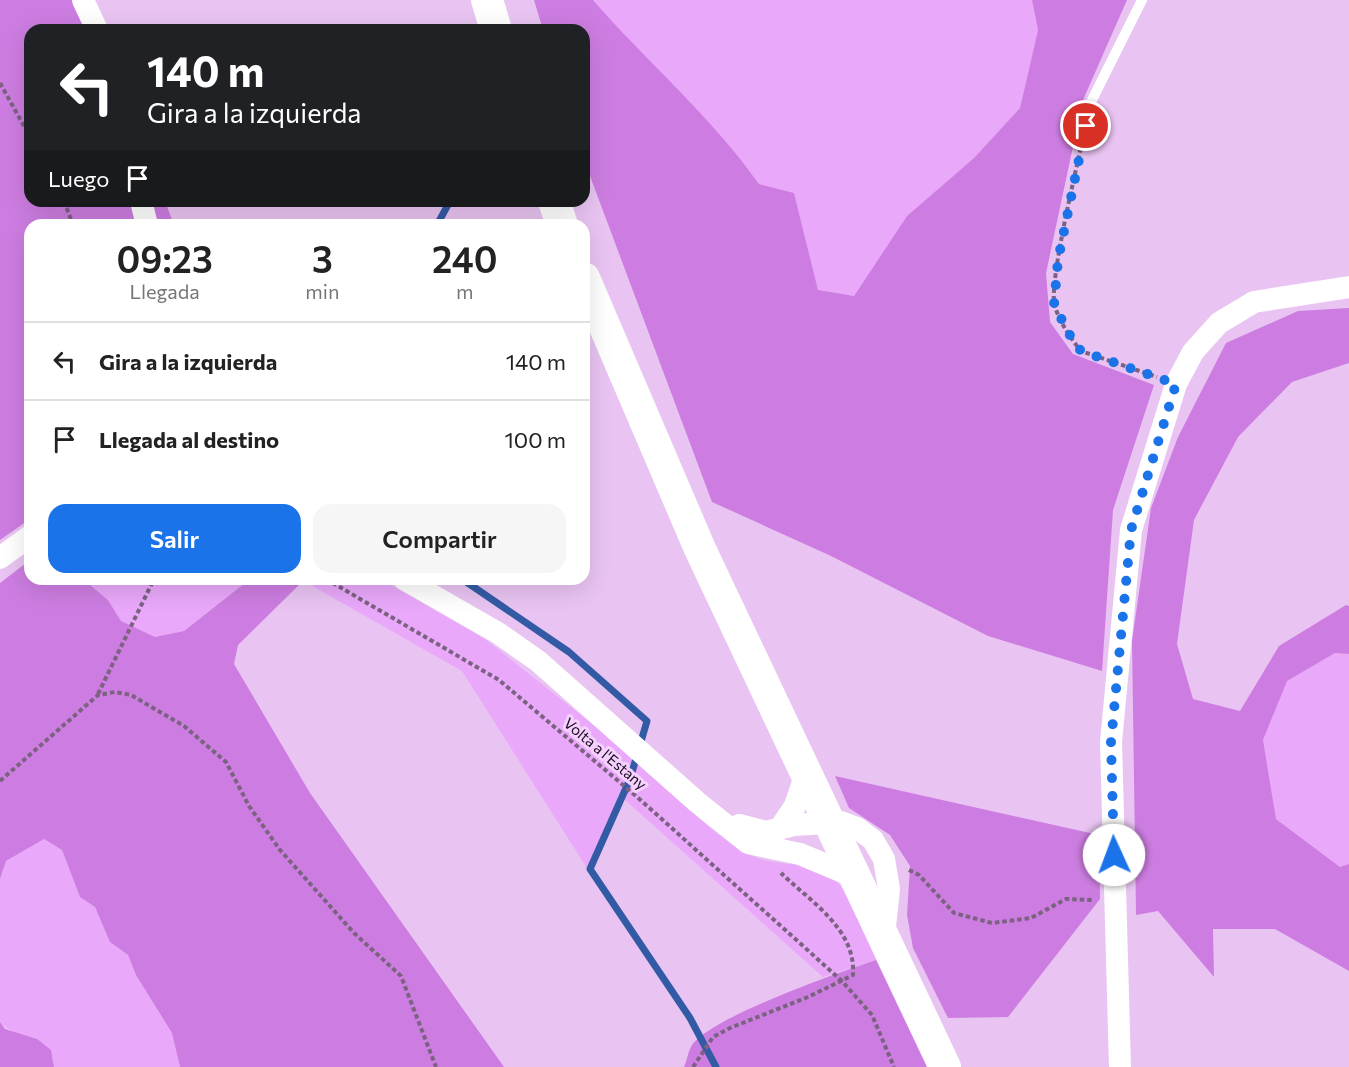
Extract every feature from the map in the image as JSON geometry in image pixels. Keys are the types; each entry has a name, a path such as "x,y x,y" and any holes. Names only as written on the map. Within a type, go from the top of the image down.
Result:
{"main road":[{"path":"487,0 494,24"},
{"path":"590,292 700,549 945,1067"}],"street":[{"path":"83,0 94,24"},
{"path":"1120,1067 1111,742 1131,530 1176,384 1193,351 1219,323 1254,302 1349,287"},
{"path":"0,558 24,540"},
{"path":"414,585 498,633 538,661 748,843 800,854 855,877"},
{"path":"780,828 795,806 806,773"},
{"path":"721,820 766,832 780,828 841,822 857,828 873,840 884,859 889,889 884,937"},
{"path":"800,854 830,823"}],"lane":[{"path":"1090,104 1142,0"}],"path":[{"path":"0,83 24,126"},
{"path":"1090,104 1058,260 1054,305 1073,341 1081,351 1176,384"},
{"path":"0,781 98,695 151,585"},
{"name":"Volta a l'Estany","path":"337,585 499,680 636,796 842,981 872,1015 894,1067"},
{"path":"98,695 115,692 131,695 184,726 226,762 249,806 280,850 354,933 400,976 436,1067"},
{"path":"884,859 920,875 954,913 992,923 1031,918 1066,899 1115,900"},
{"path":"693,1067 713,1037 853,975 854,960 850,947 830,917 778,870"}],"shaded area":[{"path":"0,0 82,0 96,24 24,24 24,207 167,207 172,219 24,219 24,523 0,540"},
{"path":"534,0 593,0 700,112 759,184 794,193 818,290 854,296 907,216 974,158 1020,108 1038,30 1032,0 1127,0 1083,100 1046,273 1050,322 1073,354 1154,385 1113,510 1102,671 988,636 831,556 712,502 590,176 590,24 541,24"},
{"path":"593,0 1032,0 1038,30 1020,108 974,158 907,216 854,296 818,291 794,193 759,184 700,112"},
{"path":"1349,308 1349,363 1292,382 1238,437 1194,520 1177,644 1193,699 1240,711 1279,646 1346,605 1349,606 1349,654 1335,653 1287,681 1263,740 1276,819 1340,867 1349,864 1349,971 1275,929 1213,929 1214,977 1158,911 1136,915 1132,641 1151,508 1178,437 1226,343 1298,311"},
{"path":"24,565 24,585 90,585 108,600 121,621 155,637 184,631 242,585 299,585 238,645 234,664 310,793 504,1067 180,1067 172,1033 136,975 128,955 110,942 95,907 80,897 62,850 44,839 6,861 0,879 0,583"},
{"path":"90,585 242,585 184,631 155,637 121,621 108,600"},
{"path":"311,585 390,585 485,639 606,735 709,827 735,846 764,860 820,871 837,882 853,907 876,960 823,977 624,799 590,873 462,671"},
{"path":"1335,653 1349,654 1349,864 1340,867 1276,819 1263,740 1286,681"},
{"path":"835,776 1099,835 1100,899 1008,1017 948,1018 913,948 907,915 910,866 890,835 849,808"},
{"path":"44,839 62,850 80,897 95,907 110,942 128,955 136,975 172,1033 180,1067 54,1067 51,1050 9,1029 0,1022 0,879 6,861"},
{"path":"876,960 927,1067 684,1067 692,1045 704,1034 724,1022 778,996"},
{"path":"0,1022 5,1029 37,1039 51,1050 54,1067 0,1067"}],"waterway":[{"path":"440,219 447,207"},
{"path":"471,585 569,652 647,721 630,779 590,869 690,1018 716,1067"}],"route":[{"path":"1086,126 1058,260 1054,305 1073,341 1081,351 1176,384 1131,530 1111,742 1114,855"}]}
